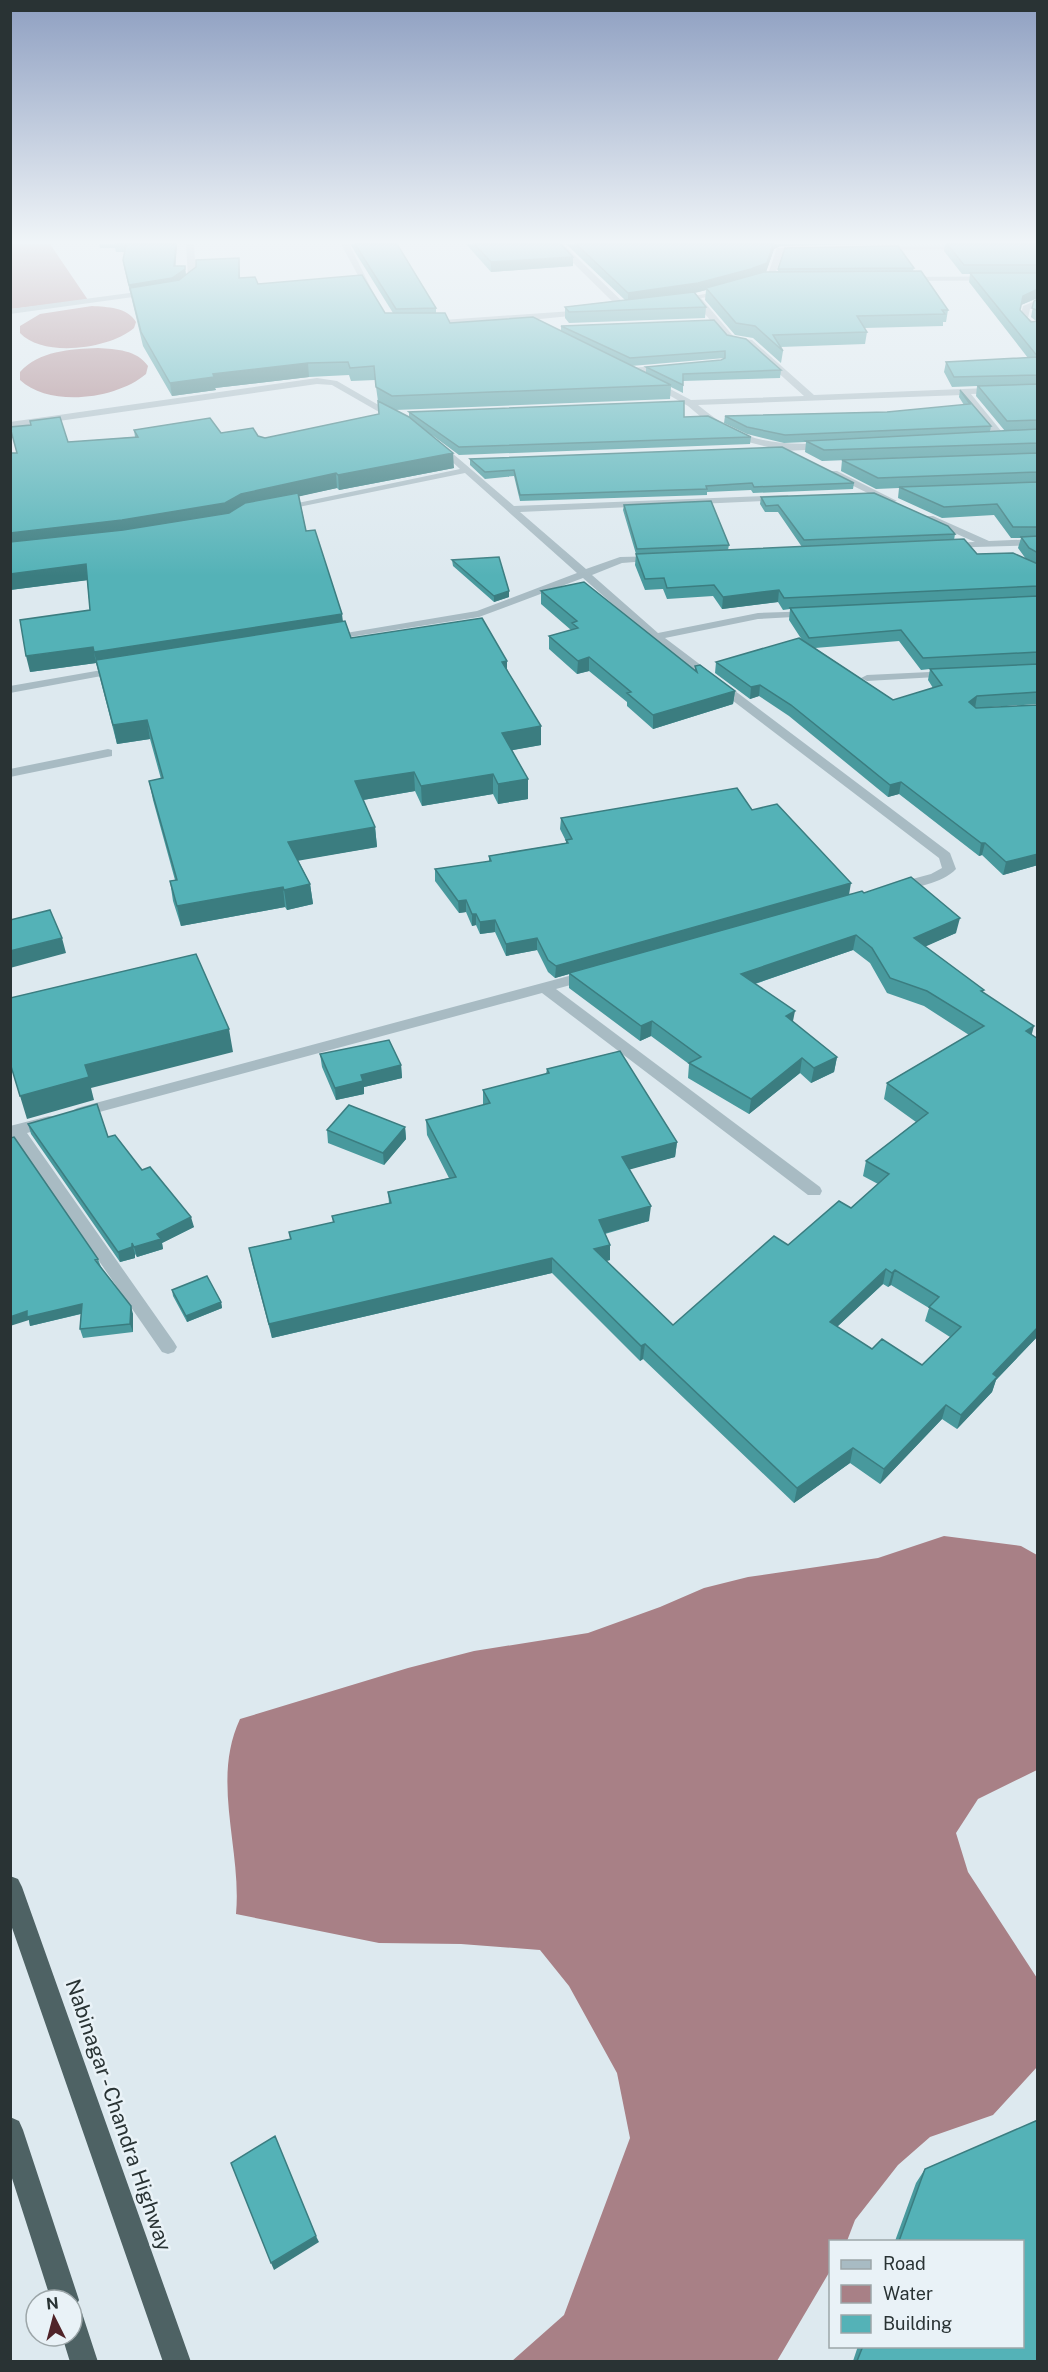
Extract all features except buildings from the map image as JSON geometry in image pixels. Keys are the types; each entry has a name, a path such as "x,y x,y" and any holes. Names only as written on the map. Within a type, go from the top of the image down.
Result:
{"highway":[{"name":"Nabinagar - Chandra Highway","path":"10,1887 177,2361"},
{"path":"10,2130 61,2288"}],"street":[{"path":"764,355 812,398"},
{"path":"628,371 674,366"},
{"path":"618,367 690,403 716,424 734,434 784,448 801,457"},
{"path":"10,425 317,381 334,383 392,416 405,419"},
{"path":"666,404 1038,389"},
{"path":"964,392 1005,437 980,438"},
{"path":"429,437 455,460 467,465 509,509 656,637 945,856 949,869 936,877 880,893"},
{"path":"737,450 831,446"},
{"path":"266,510 467,465"},
{"path":"842,465 829,468 874,494 1007,555"},
{"path":"851,495 898,493"},
{"path":"509,509 792,497"},
{"path":"928,546 1038,542"},
{"path":"319,640 479,614 620,560 667,558"},
{"path":"656,637 758,616 822,612"},
{"path":"10,690 135,668"},
{"path":"867,678 958,673"},
{"path":"10,774 108,753"},
{"path":"168,1347 14,1131 195,1079 611,970"},
{"path":"544,987 814,1191"}],"water":[{"path":"46,355 133,355 148,366 146,374 118,389 83,397 65,397 33,389 20,380 20,372"},
{"path":"944,1536 1021,1546 1037,1555 1037,1770 978,1799 956,1833 968,1872 1037,1978 1037,2067 993,2115 930,2137 898,2165 855,2220 847,2240 829,2240 829,2273 777,2361 512,2361 564,2315 630,2138 617,2073 569,1986 540,1950 461,1944 379,1943 236,1914 237,1890 229,1815 228,1766 232,1743 240,1719 408,1668 474,1651 588,1633 660,1607 704,1588 748,1577 878,1558"}]}
